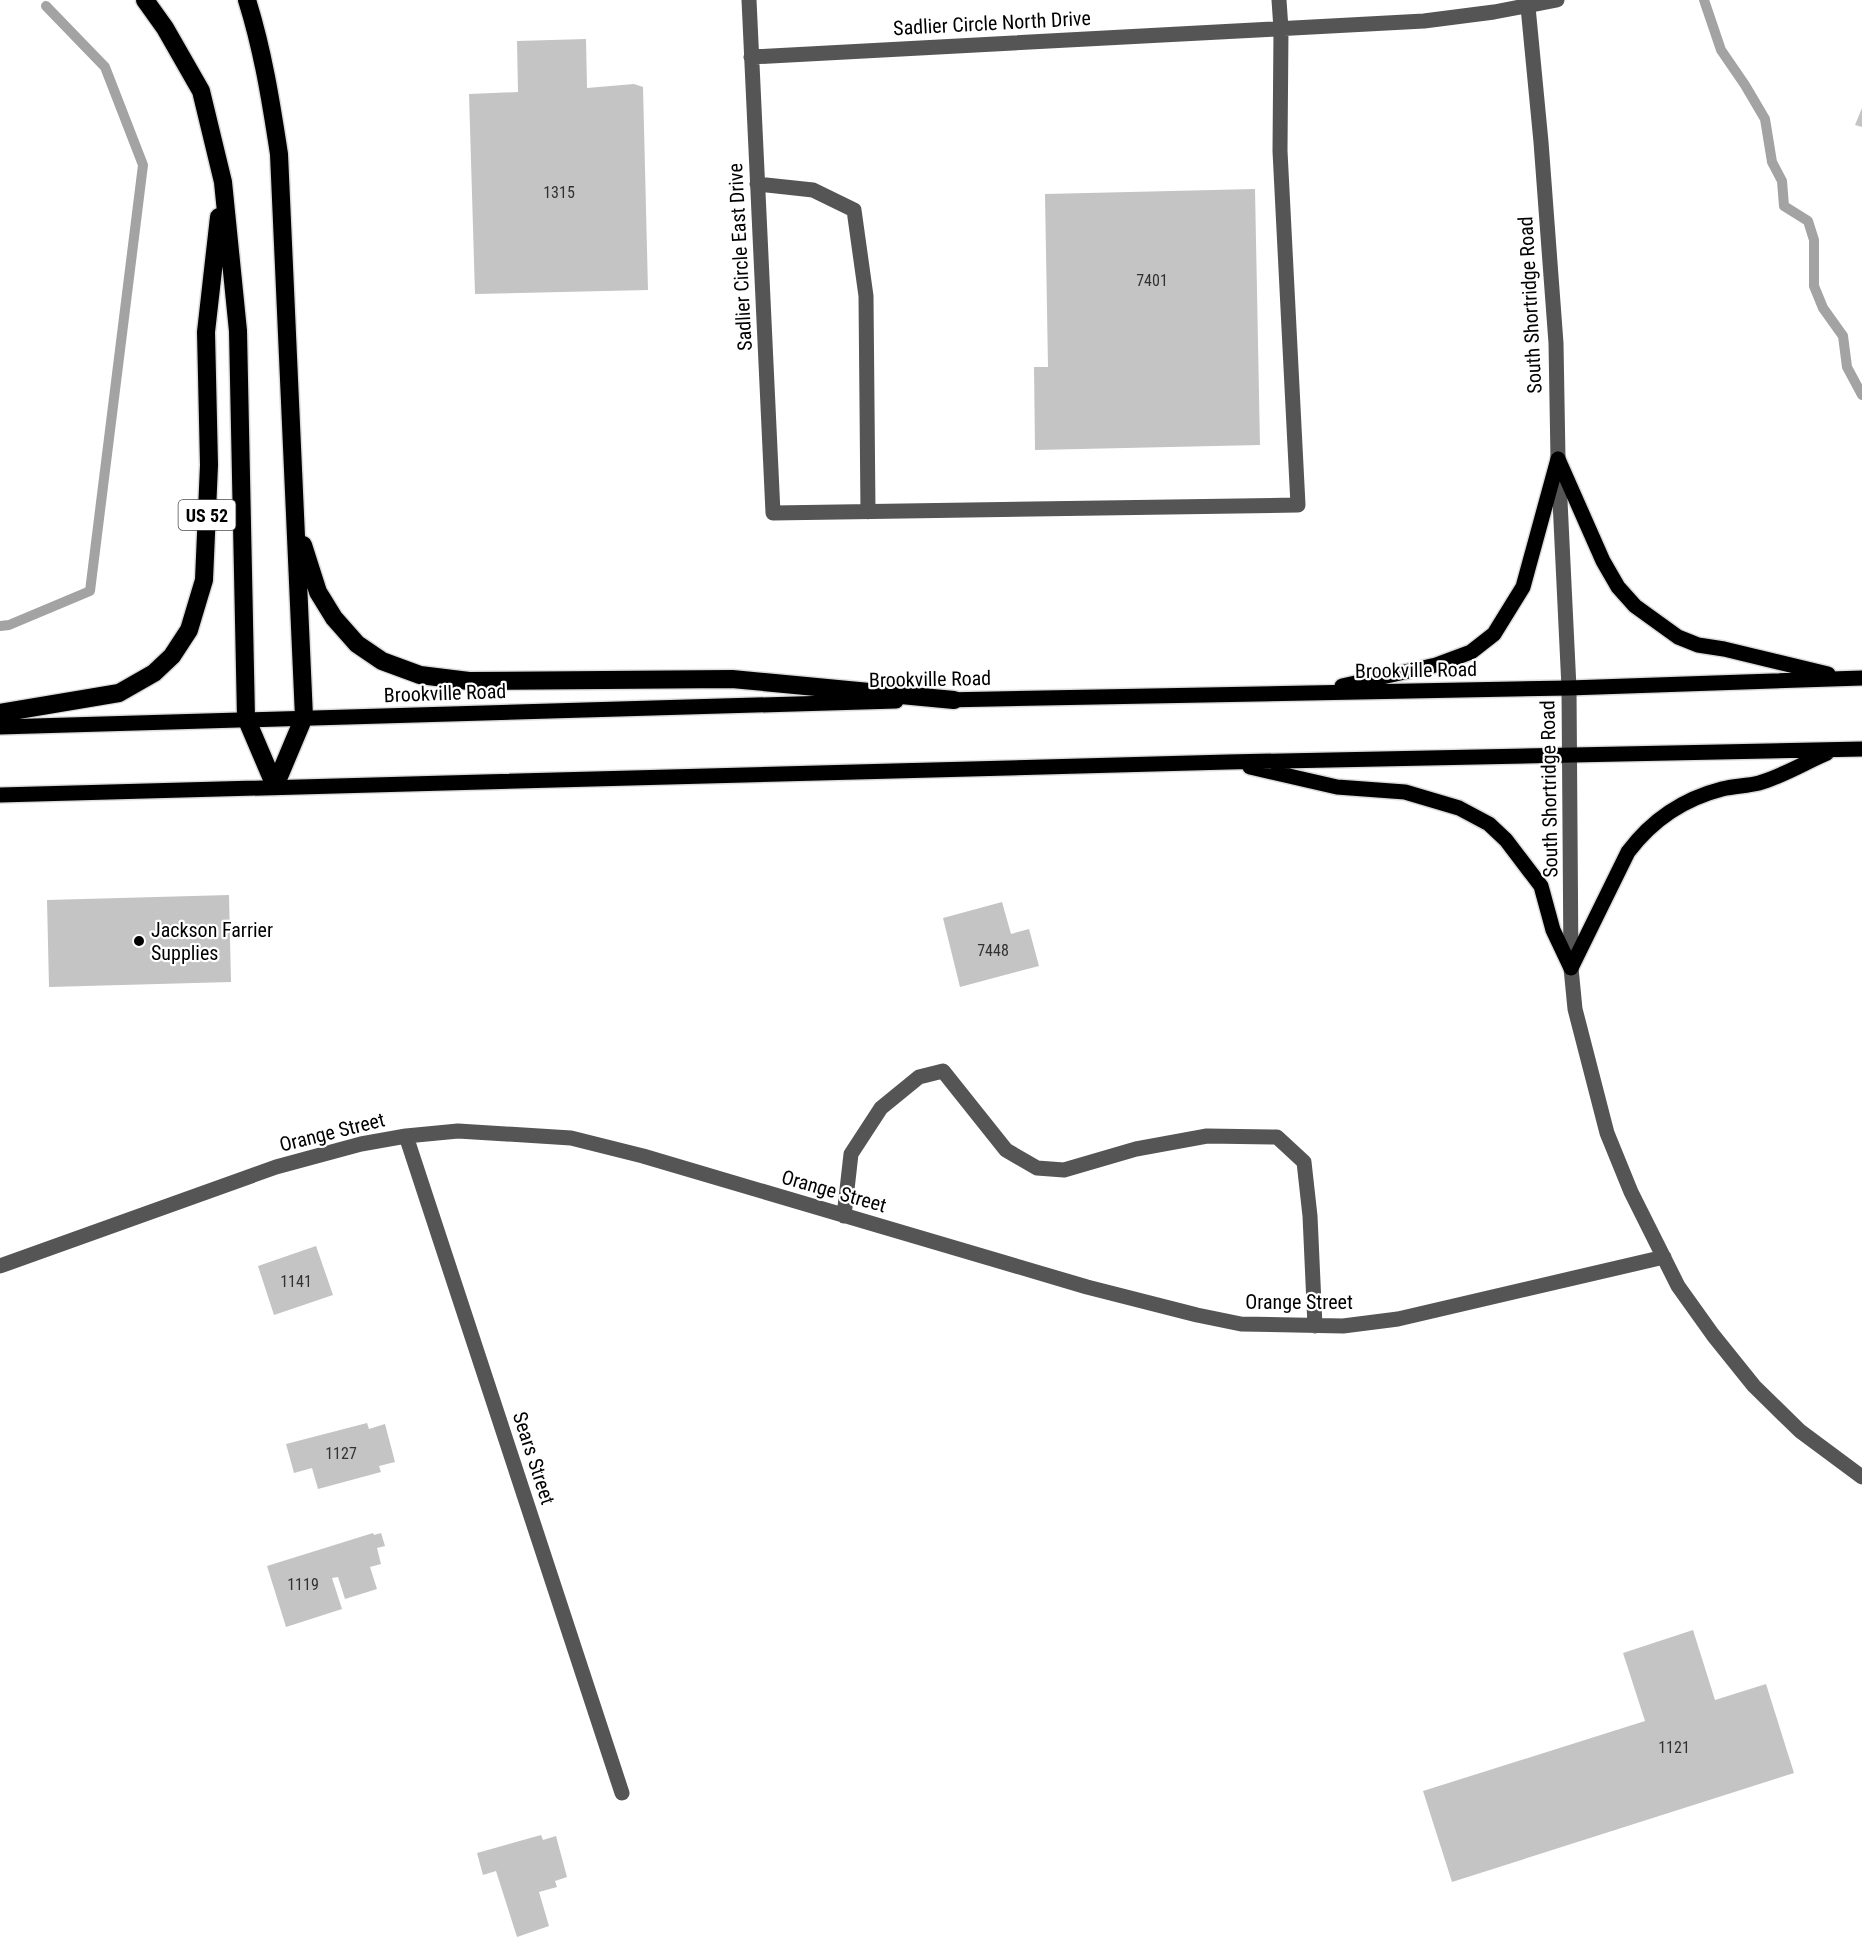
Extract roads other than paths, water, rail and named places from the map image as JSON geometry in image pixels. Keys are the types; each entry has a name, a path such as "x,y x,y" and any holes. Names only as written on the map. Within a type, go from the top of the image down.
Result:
{"highway":[{"name":"US 52","path":"0,713 119,693 154,673 172,656 189,630 204,580 209,465 206,332 223,182 201,91 165,28 145,0"},
{"path":"247,0 268,82 279,154 304,717 275,786"},
{"path":"223,182 238,331 246,718 275,786"},
{"path":"295,520 318,592 334,618 357,644 382,661 420,675 469,681 732,679 954,700"}],"main road":[{"path":"1558,459 1618,587 1635,606 1656,623 1678,637 1698,645 1855,678"},
{"path":"1310,693 1436,665 1471,652 1494,634 1523,587 1558,459"},
{"name":"Brookville Road","path":"0,727 246,718 954,700 1569,688 1855,678"},
{"path":"0,795 275,786 1862,748"},
{"path":"1571,968 1628,852 1640,836 1660,817 1690,800 1722,789 1761,782 1834,750"},
{"path":"1228,762 1337,787 1413,794 1459,808 1489,824 1506,840 1541,886 1552,930 1571,968"}],"street":[{"name":"Sadlier Circle East Drive","path":"749,0 773,513 868,512"},
{"path":"757,184 813,190 854,210 866,296 868,512 1298,505 1280,151 1281,28 1279,0"},
{"name":"Sadlier Circle North Drive","path":"751,57 1424,21 1528,7 1557,0"},
{"name":"South Shortridge Road","path":"1528,7 1556,344 1558,459 1569,688 1571,968 1575,1010 1607,1133 1631,1192 1678,1286 1754,1386 1800,1431 1862,1477"},
{"path":"844,1216 851,1154 881,1108 919,1077 943,1071 1006,1150 1037,1168 1064,1170 1136,1149 1207,1136 1277,1137 1304,1162 1310,1216 1315,1326"},
{"name":"Orange Street","path":"0,1266 315,1155 406,1136 458,1131 571,1138 643,1156 1087,1287 1187,1313 1241,1324 1343,1326 1398,1319 1664,1257"},
{"name":"Sears Street","path":"406,1136 622,1794"}],"waterway":[{"path":"1704,0 1721,50 1765,119 1772,162 1782,181 1784,206 1808,221 1814,240 1814,286 1823,308 1843,336 1847,367 1862,395"},
{"path":"0,626 9,625 90,591 143,165 105,67 46,6"}],"place":[{"name":"Jackson Farrier Supplies","path":"139,941"}]}
